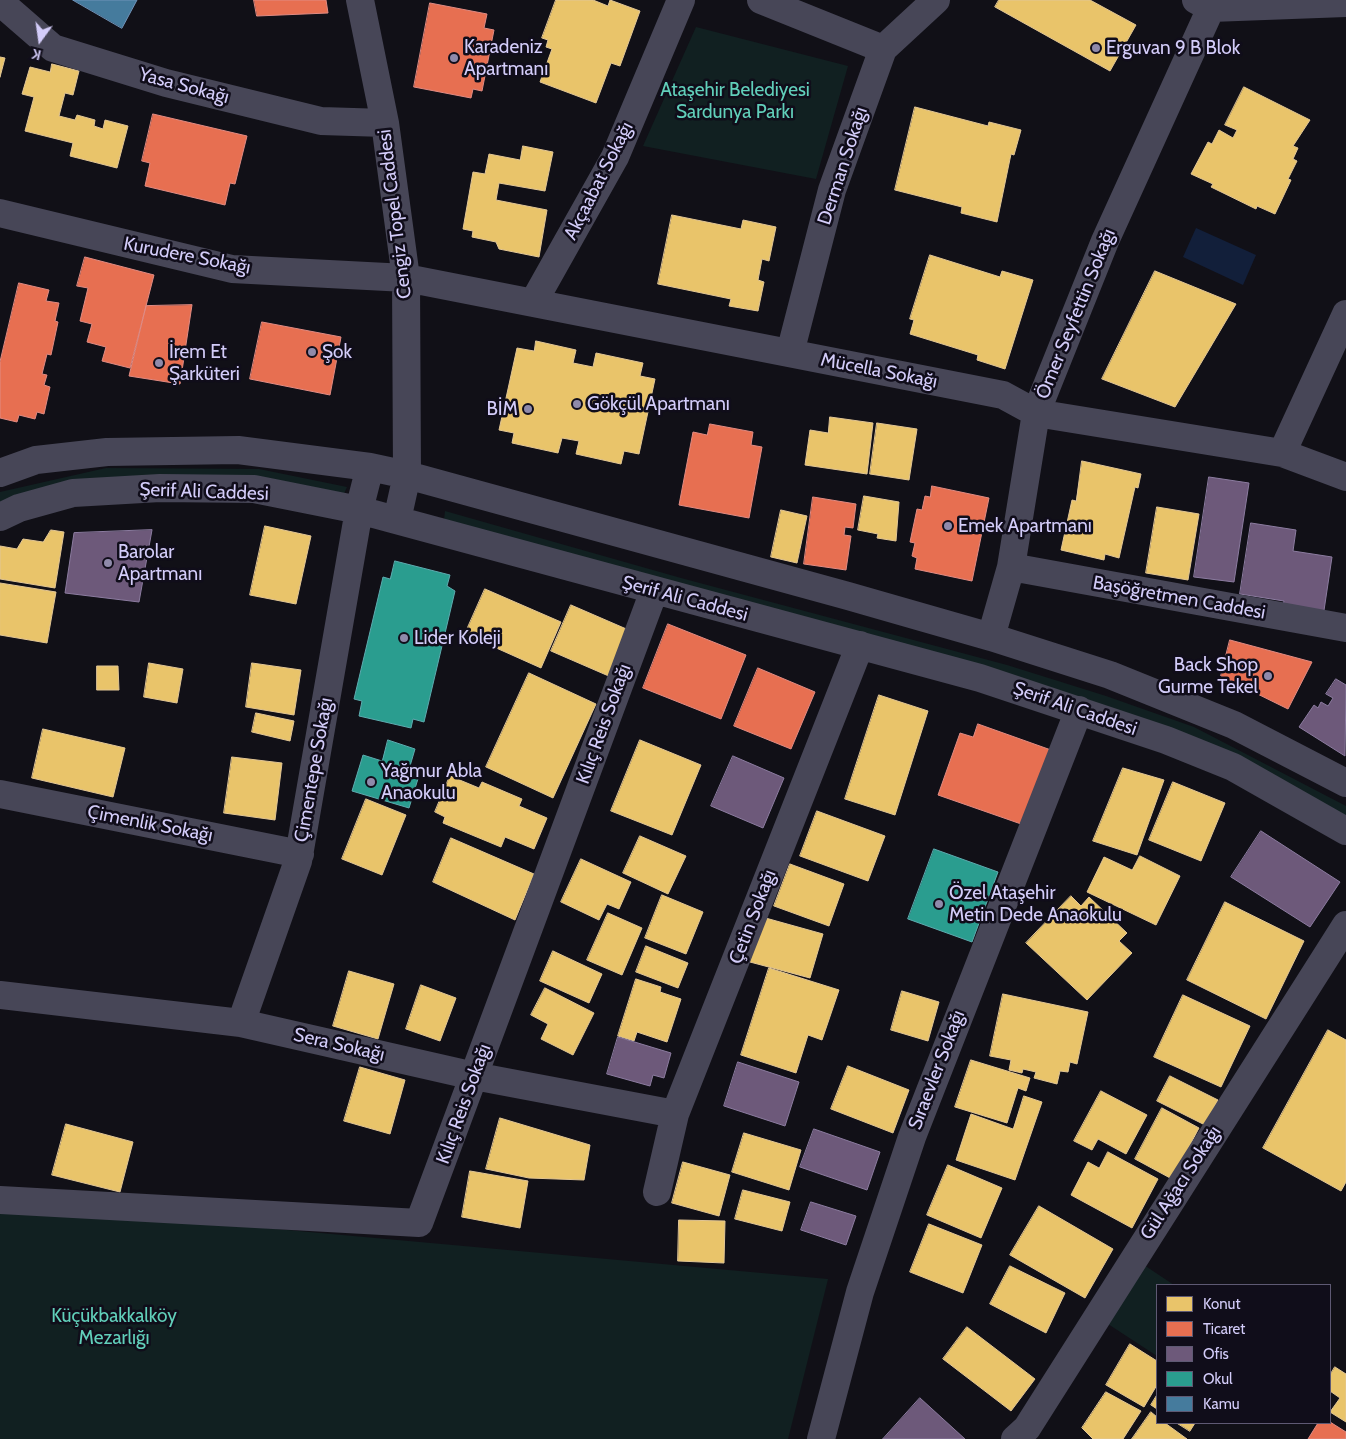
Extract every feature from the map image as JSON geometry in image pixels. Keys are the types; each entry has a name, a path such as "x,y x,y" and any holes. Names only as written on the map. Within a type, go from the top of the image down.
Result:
{"street":[{"name":"Cengiz Topel Caddesi","path":"360,0 385,123 406,278 407,475 397,520"},
{"name":"Akçaabat Sokağı","path":"533,303 615,158 681,0"},
{"path":"762,0 884,49"},
{"name":"Derman Sokağı","path":"790,353 832,190 884,49 936,0"},
{"name":"Yasa Sokağı","path":"0,2 53,48 166,82 321,121 385,123"},
{"path":"1204,4 1346,3"},
{"name":"Ömer Seyfettin Sokağı","path":"991,637 1011,567 1036,413 1105,241 1204,4"},
{"name":"Kurudere Sokağı","path":"0,213 232,269 406,278"},
{"name":"Mücella Sokağı","path":"406,278 1003,395 1036,413 1282,453 1346,477"},
{"path":"1282,453 1346,314"},
{"name":"Şerif Ali Caddesi","path":"0,473 36,460 107,452 238,450 370,467 407,475 991,637 1110,675 1234,725 1346,783"},
{"name":"Çimentepe Sokağı","path":"241,1023 300,854 359,510 370,467"},
{"name":"Şerif Ali Caddesi","path":"0,517 19,508 74,494 160,488 254,489 359,510 980,678 1079,710 1233,767 1346,831"},
{"name":"Başöğretmen Caddesi","path":"1011,567 1346,628"},
{"name":"Kılıç Reis Sokağı","path":"0,1200 419,1223 654,591"},
{"name":"Çetin Sokağı","path":"657,1192 675,1114 860,645"},
{"name":"Sıraevler Sokağı","path":"821,1439 860,1292 912,1137 1079,710"},
{"name":"Çimenlik Sokağı","path":"0,794 300,854"},
{"name":"Gül Ağacı Sokağı","path":"1015,1439 1027,1428 1346,925"},
{"name":"Sera Sokağı","path":"0,995 241,1023 474,1076 675,1114"}],"green space":[{"name":"Ataşehir Belediyesi Sardunya Parkı","path":"696,27 848,66 816,179 643,146"},
{"path":"106,468 259,469 347,487 343,496 0,503 0,492"},
{"path":"445,511 681,578 1007,665 1106,696 1194,727 1346,806 1346,820 1190,737 444,520"},
{"name":"Küçükbakkalköy Mezarlığı","path":"0,1204 828,1279 788,1439 0,1439"},
{"path":"1144,1265 1172,1284 1156,1284 1156,1355 1108,1324"}],"water":[{"path":"1196,228 1256,255 1243,285 1183,257"}],"building: Konut":[{"path":"556,0 593,0 608,6 610,0 640,11 620,66 611,63 596,103 540,82 552,49 546,47 548,40 542,38"},
{"name":"Erguvan 9 B Blok","path":"999,0 1090,0 1136,25 1110,71 995,7"},
{"path":"0,57 5,58 0,77"},
{"path":"52,64 79,71 73,95 65,93 59,116 75,120 77,115 95,120 94,126 103,129 105,120 128,126 117,168 70,156 73,143 25,131 34,97 22,94 30,67 50,72"},
{"path":"1244,87 1310,120 1293,146 1298,148 1293,159 1297,161 1288,179 1291,180 1275,214 1257,206 1256,209 1211,187 1213,184 1191,174 1208,142 1212,144 1219,130 1233,138 1237,130 1225,125"},
{"path":"915,107 988,126 989,122 1021,130 1014,155 1011,154 997,222 961,213 962,207 895,190"},
{"path":"523,146 553,152 545,191 499,183 496,200 547,210 539,257 499,249 496,242 472,237 473,231 463,229 473,172 485,174 489,154 520,160"},
{"path":"672,215 741,229 743,220 776,227 769,261 762,259 758,280 764,282 758,311 729,306 731,299 658,284"},
{"path":"930,255 1000,277 1002,271 1033,280 1005,369 977,360 978,355 910,334 914,320 910,319"},
{"path":"1155,271 1236,304 1175,407 1102,379"},
{"name":"Gökçül Apartmanı","path":"536,341 576,350 573,363 593,367 596,353 643,363 640,376 655,379 639,454 624,451 621,464 576,454 579,441 562,438 558,453 512,443 514,433 499,430 517,348 534,351"},
{"path":"830,417 873,423 867,474 805,465 810,430 828,433"},
{"path":"877,423 917,429 909,480 870,474"},
{"path":"1082,461 1141,474 1138,488 1135,487 1119,558 1105,554 1104,560 1061,550 1072,500 1076,501"},
{"path":"864,496 899,502 896,541 877,538 878,534 858,530"},
{"path":"1157,507 1199,514 1188,580 1146,573"},
{"path":"781,510 807,516 797,563 771,557"},
{"path":"265,526 311,536 296,604 250,595"},
{"path":"51,530 64,532 55,588 0,579 0,546 17,549 23,539 43,542"},
{"path":"0,583 56,592 47,643 0,635"},
{"path":"485,589 561,622 541,668 465,634"},
{"path":"571,605 631,631 611,677 551,651"},
{"path":"149,663 183,669 177,703 144,697"},
{"path":"252,663 301,670 294,715 246,707"},
{"path":"97,666 118,666 119,690 97,690"},
{"path":"529,673 596,704 553,798 486,767"},
{"path":"879,695 928,711 895,815 845,799"},
{"path":"256,713 294,721 290,741 252,732"},
{"path":"43,729 125,748 113,797 32,778"},
{"path":"640,740 701,765 672,835 611,811"},
{"path":"232,757 282,763 275,820 224,813"},
{"path":"1123,768 1164,780 1137,855 1093,841"},
{"path":"450,776 479,788 482,782 522,799 519,806 547,818 534,849 505,837 501,847 443,823 445,817 435,812"},
{"path":"1173,782 1225,803 1201,861 1149,840"},
{"path":"366,799 406,815 382,875 342,859"},
{"path":"817,811 885,836 868,881 800,856"},
{"path":"640,836 686,856 668,894 623,873"},
{"path":"451,838 534,874 515,920 433,882"},
{"path":"1140,856 1180,876 1156,925 1087,892 1104,857 1132,870"},
{"path":"581,859 631,882 619,909 607,904 599,920 561,902"},
{"path":"790,864 844,884 829,926 774,906"},
{"path":"662,895 703,912 686,954 645,938"},
{"path":"1071,896 1081,906 1089,897 1127,933 1119,941 1132,953 1087,1000 1026,943"},
{"path":"1225,902 1304,941 1266,1019 1187,980"},
{"path":"608,913 642,928 622,975 587,960"},
{"path":"762,917 823,934 810,978 750,962"},
{"path":"646,946 688,963 678,988 636,972"},
{"path":"553,951 602,974 589,1003 540,981"},
{"path":"769,968 839,990 822,1040 808,1035 796,1073 741,1055"},
{"path":"349,971 394,984 378,1039 333,1026"},
{"path":"636,979 661,987 660,992 681,999 667,1042 637,1032 634,1041 618,1036"},
{"path":"421,985 456,998 440,1041 406,1029"},
{"path":"545,988 594,1013 573,1055 541,1039 548,1024 531,1015"},
{"path":"902,991 939,1002 928,1041 891,1030"},
{"path":"1003,994 1088,1012 1077,1064 1070,1062 1068,1072 1060,1071 1057,1084 1034,1078 1036,1072 1023,1069 1022,1073 1009,1070 1011,1060 990,1056"},
{"path":"1183,995 1250,1026 1221,1087 1154,1057"},
{"path":"1328,1030 1346,1040 1346,1182 1341,1191 1263,1148"},
{"path":"971,1060 1030,1078 1026,1091 1018,1088 1007,1123 955,1107"},
{"path":"848,1066 909,1090 893,1133 831,1109"},
{"path":"360,1067 405,1080 390,1134 344,1121"},
{"path":"1170,1076 1218,1100 1205,1125 1157,1101"},
{"path":"1101,1091 1147,1115 1126,1154 1098,1139 1092,1150 1074,1141"},
{"path":"1024,1096 1042,1102 1015,1180 956,1160 971,1114 1013,1129"},
{"path":"1162,1108 1199,1128 1172,1179 1135,1159"},
{"path":"500,1118 590,1145 584,1180 529,1178 486,1169"},
{"path":"66,1124 133,1142 120,1192 52,1175"},
{"path":"744,1133 801,1150 789,1190 732,1172"},
{"path":"1108,1152 1158,1179 1132,1228 1071,1195 1088,1162 1099,1168"},
{"path":"683,1162 730,1175 719,1216 672,1203"},
{"path":"948,1165 1002,1188 981,1238 927,1215"},
{"path":"470,1171 528,1181 520,1228 462,1217"},
{"path":"743,1190 790,1202 782,1231 735,1219"},
{"path":"1039,1206 1113,1249 1085,1298 1010,1255"},
{"path":"679,1220 725,1221 724,1263 678,1261"},
{"path":"929,1224 982,1245 963,1293 910,1272"},
{"path":"1010,1266 1065,1293 1046,1333 990,1304"},
{"path":"967,1327 1035,1379 1011,1411 943,1359"},
{"path":"1130,1344 1156,1360 1156,1387 1144,1407 1106,1385"},
{"path":"1335,1367 1346,1374 1346,1422 1331,1413 1340,1398 1331,1392 1331,1373"},
{"path":"1106,1392 1141,1411 1123,1439 1093,1439 1082,1428"},
{"path":"1156,1397 1156,1408 1151,1405"},
{"path":"1151,1412 1156,1416 1156,1424 1166,1424 1187,1439 1132,1439"},
{"path":"1179,1424 1194,1424 1190,1431"}],"building: Ticaret":[{"path":"254,0 326,0 328,13 257,16"},
{"name":"Karadeniz Apartmanı","path":"430,3 487,14 484,28 494,30 482,91 473,89 471,98 414,87"},
{"path":"153,114 247,136 235,184 230,183 225,205 145,186 150,163 142,161"},
{"path":"85,257 154,275 130,368 102,361 106,347 87,342 92,324 80,321 88,288 77,286"},
{"path":"19,283 49,290 46,301 59,303 55,321 58,322 51,355 47,354 42,374 47,375 44,385 50,387 44,414 37,412 35,419 19,415 17,422 0,418 0,362"},
{"path":"192,305 180,384 129,376 146,306"},
{"path":"262,322 341,337 330,395 250,379"},
{"path":"710,424 753,432 751,445 762,447 749,518 679,505 693,432 707,435"},
{"name":"Emek Apartmanı","path":"932,486 989,498 972,581 915,569 917,558 912,556 915,543 910,542 917,509 922,510 925,496 930,497"},
{"path":"813,497 856,504 853,528 845,527 844,535 851,536 846,570 804,564"},
{"path":"668,624 746,655 721,719 643,688"},
{"path":"1230,640 1312,662 1288,709 1221,676"},
{"path":"758,668 815,692 791,749 734,726"},
{"path":"978,724 1051,750 1024,825 938,795 960,733 973,737"},
{"path":"1331,1423 1346,1432 1346,1439 1308,1439 1317,1424"}],"building: Ofis":[{"path":"1209,477 1249,483 1234,582 1194,577"},
{"path":"1251,523 1296,530 1293,551 1332,557 1323,617 1282,611 1284,601 1240,594"},
{"name":"Barolar Apartmanı","path":"152,530 139,602 65,593 74,533"},
{"path":"1336,679 1346,685 1345,756 1299,727 1314,705 1318,708 1321,702 1328,706 1333,698 1326,694"},
{"path":"733,756 784,778 763,828 711,806"},
{"path":"1261,831 1340,882 1310,927 1231,877"},
{"path":"618,1037 671,1053 664,1078 653,1075 650,1086 607,1074"},
{"path":"738,1062 799,1082 785,1126 724,1106"},
{"path":"814,1129 880,1152 867,1190 800,1167"},
{"path":"811,1202 856,1216 846,1245 801,1230"},
{"path":"920,1398 965,1439 883,1439"}],"building: Okul":[{"name":"Lider Koleji","path":"395,561 450,575 447,586 455,591 424,722 413,719 411,728 359,716 362,701 354,699 383,577 390,579"},
{"path":"388,740 415,749 410,766 421,769 409,808 352,791 363,755 382,761"},
{"path":"934,849 998,872 972,942 908,919"}],"building: Kamu":[{"path":"73,0 137,0 122,28"}],"place":[{"name":"Erguvan 9 B Blok","path":"1096,48"},
{"name":"Karadeniz Apartmanı","path":"454,58"},
{"name":"Şok","path":"312,352"},
{"name":"İrem Et Şarküteri","path":"159,363"},
{"name":"Gökçül Apartmanı","path":"577,404"},
{"name":"BİM","path":"528,409"},
{"name":"Emek Apartmanı","path":"948,526"},
{"name":"Barolar Apartmanı","path":"108,563"},
{"name":"Lider Koleji","path":"404,638"},
{"name":"Back Shop Gurme Tekel","path":"1268,676"},
{"name":"Yağmur Abla Anaokulu","path":"371,782"},
{"name":"Özel Ataşehir Metin Dede Anaokulu","path":"939,904"}]}
